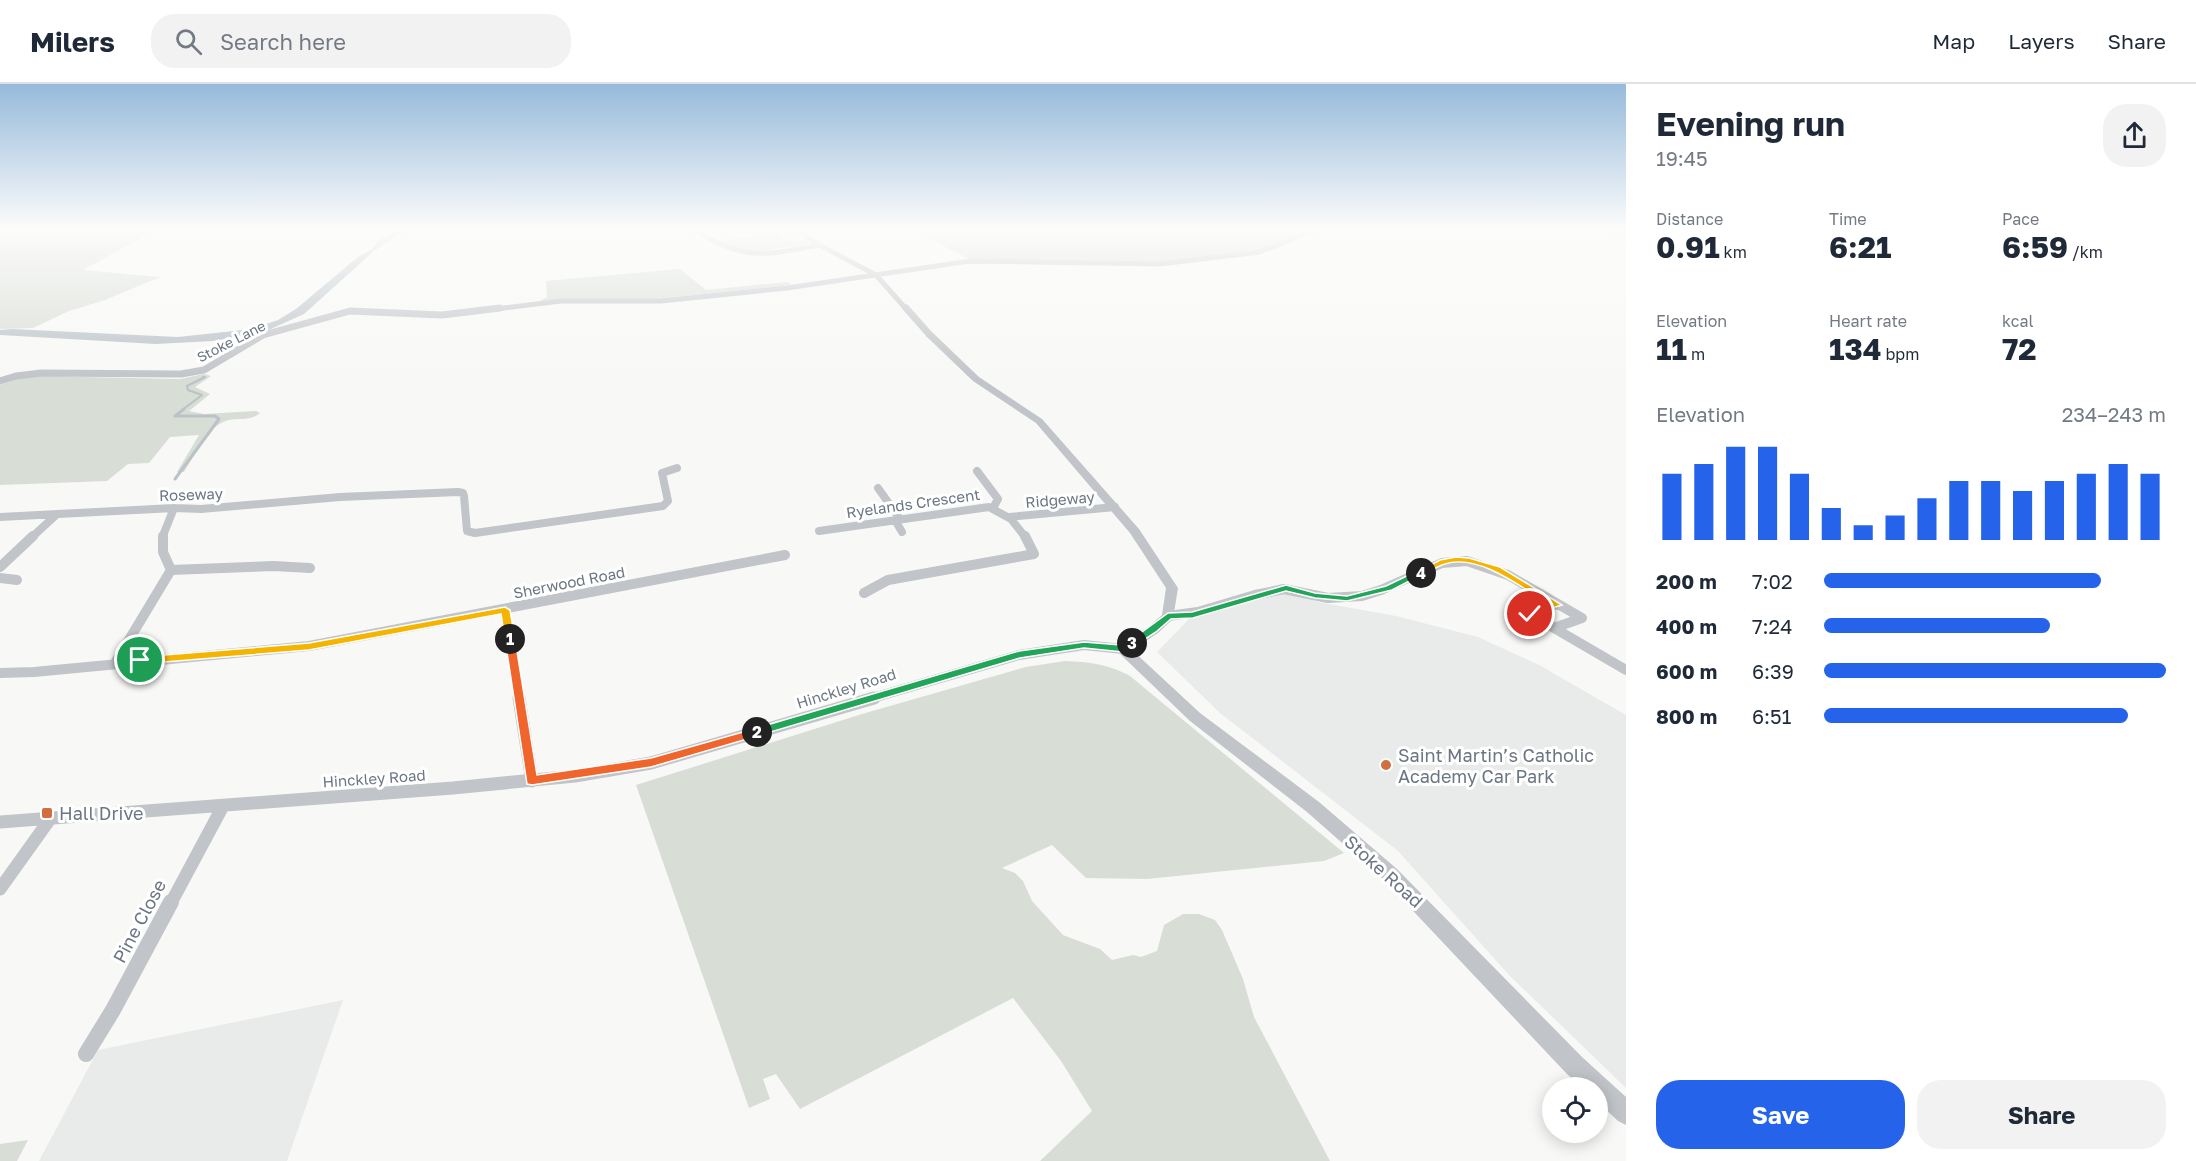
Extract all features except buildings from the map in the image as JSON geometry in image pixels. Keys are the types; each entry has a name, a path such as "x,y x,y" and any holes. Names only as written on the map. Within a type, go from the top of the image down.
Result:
{"street":[{"name":"Stoke Lane","path":"0,381 24,374 188,374 211,367 263,335 350,311 442,315 561,301 661,302 843,279"},
{"path":"881,279 929,334 976,379 1039,421 1136,531 1172,588 1168,616 1153,630 1123,649"},
{"name":"Roseway","path":"0,517 174,508 201,509 384,495 463,493 467,531 482,533 663,506 668,501 662,473 677,468"},
{"path":"977,471 998,499 993,508"},
{"path":"878,488 902,532"},
{"name":"Ryelands Crescent","path":"819,531 979,507 993,508 1009,518 1025,536 1034,554 888,580 864,593"},
{"name":"Ridgeway","path":"1009,518 1115,507"},
{"path":"171,570 160,550 164,531 174,508"},
{"path":"0,567 56,515"},
{"name":"Sherwood Road","path":"0,673 34,672 309,646 785,555"},
{"path":"1168,616 1193,615 1286,588 1315,596 1358,597 1389,588 1443,561 1456,560 1469,561 1497,569 1581,618 1554,628"},
{"path":"171,570 273,566 310,568"},
{"path":"115,663 171,570"},
{"path":"0,578 17,580"},
{"path":"1558,605 1551,604 1532,611 1530,614 1626,670"},
{"path":"505,610 532,781"},
{"name":"Hinckley Road","path":"0,822 532,781 651,763 1019,655 1084,645 1123,649"},
{"name":"Stoke Road","path":"1123,649 1154,675 1195,717 1313,807 1390,874 1574,1065 1626,1113"},
{"name":"Pine Close","path":"86,1054 114,1010 223,806"},
{"path":"0,889 50,819"}],"shaded area":[{"path":"0,279 155,279 105,300 69,311 33,328 0,329"},
{"path":"331,279 343,279 304,314 264,332 213,341 156,344 0,335 0,330 12,329 178,337 252,329 278,320 296,309"},
{"path":"693,279 706,290 788,282 791,285 656,299 540,301 547,297 546,281"},
{"path":"204,374 211,376 195,387 210,394 189,411 204,414 256,411 260,413 251,418 228,420 217,426 206,437 184,472 177,472 199,435 170,437 149,463 128,464 107,481 0,485 0,385 16,379 36,376 180,379"},
{"path":"1286,588 1318,602 1396,616 1478,637 1539,665 1626,715 1626,1088 1509,975 1398,851 1220,713 1157,652 1193,615"},
{"path":"1065,661 1099,664 1130,676 1344,853 1324,861 1147,879 1086,878 1052,845 1002,868 1015,873 1023,881 1032,901 1063,935 1100,949 1112,960 1133,955 1141,957 1157,951 1164,925 1183,914 1199,914 1215,920 1222,930 1243,979 1254,1017 1330,1161 1040,1161 1092,1111 1061,1061 1013,998 800,1109 776,1074 763,1079 770,1099 749,1108 636,785 862,714 1026,667"},
{"path":"343,1000 287,1161 39,1161 98,1050"},
{"path":"28,1140 17,1161 0,1161 0,1144"}],"waterway":[{"path":"182,410 202,395 188,390 187,386 205,377 203,377"},
{"path":"175,479 219,419 215,416 175,416 184,409"}],"place":[{"name":"Saint Martin’s Catholic Academy Car Park","path":"1386,765"},
{"name":"Hall Drive","path":"47,813"}],"route":[{"path":"140,660 237,654 309,646 505,610 532,781 651,763 1019,655 1084,645 1123,649 1153,630 1168,616 1193,615 1286,588 1315,596 1347,598 1368,594 1389,588 1443,561 1469,561 1497,569 1558,605 1551,604 1532,611 1530,614"}]}
